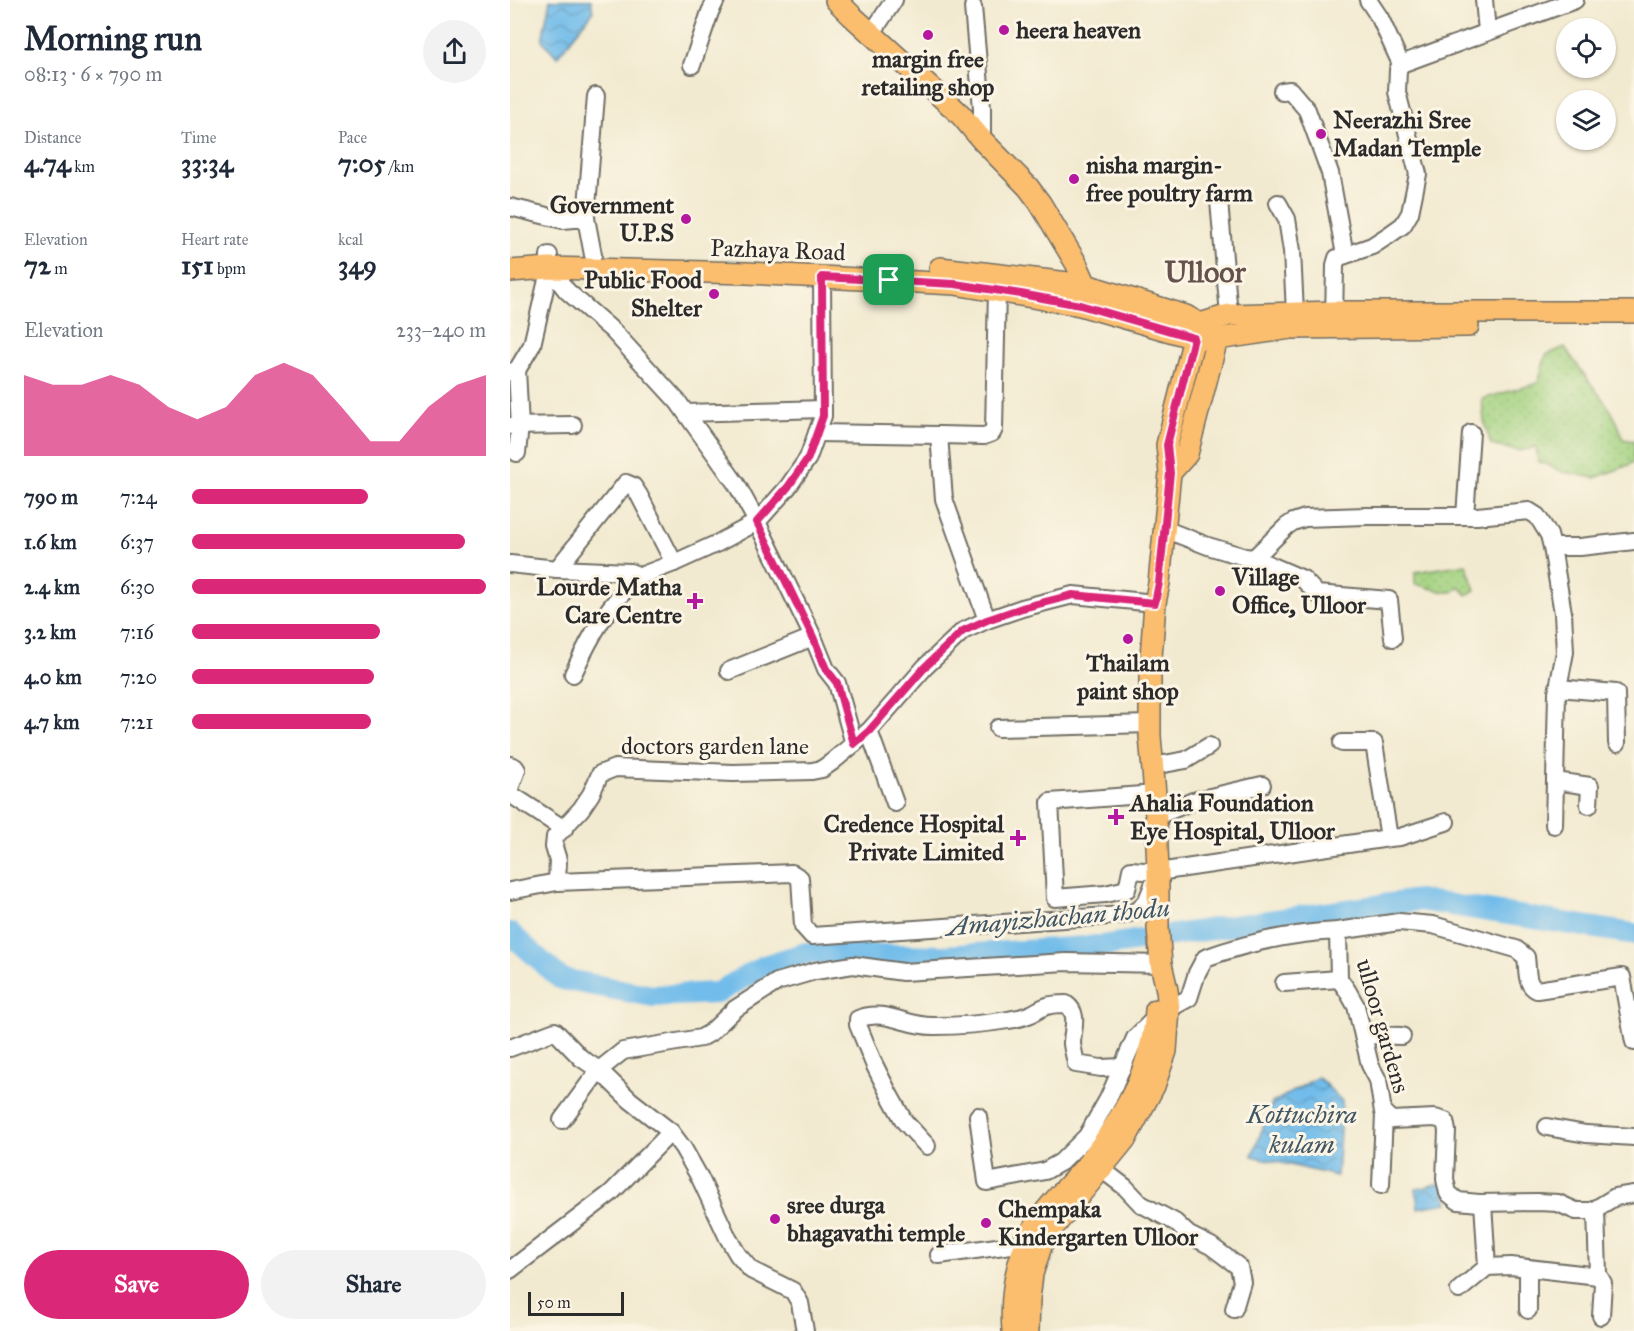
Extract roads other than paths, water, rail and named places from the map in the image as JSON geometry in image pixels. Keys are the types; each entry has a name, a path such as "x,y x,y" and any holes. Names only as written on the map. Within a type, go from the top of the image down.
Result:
{"main road":[{"path":"836,0 960,114 1034,195 1076,263 1083,295"},
{"path":"1065,244 1090,269 1138,301"},
{"path":"510,257 549,262 593,255 952,269 1083,295 1138,301 1186,316 1197,331"},
{"name":"Pazhaya Road","path":"510,271 549,262 955,284 997,290 1083,295 1217,339 1334,319"},
{"path":"1334,319 1634,312"},
{"path":"1028,1331 1032,1274 1044,1240 1126,1137 1154,1086 1166,1051 1158,928 1150,671 1155,603 1170,473 1167,445 1197,331 1229,315 1296,313 1334,319 1634,325"},
{"path":"1170,473 1186,454 1217,339"},
{"path":"1013,1331 1012,1298 1016,1275 1029,1240 1038,1222 1085,1167 1118,1121 1144,1069 1162,1013"}],"street":[{"path":"692,65 716,0"},
{"path":"872,33 894,0"},
{"path":"1368,0 1380,18 1401,64"},
{"path":"1484,0 1487,31"},
{"path":"1334,319 1337,258 1372,246 1403,225 1410,213 1418,174 1397,92 1398,70 1401,64 1575,0"},
{"path":"973,8 982,108 982,140"},
{"path":"1281,91 1290,90 1307,110 1330,173 1345,255"},
{"path":"593,255 586,218 596,96"},
{"path":"1220,201 1229,315"},
{"path":"1278,203 1287,219 1292,250 1296,313"},
{"path":"510,207 562,220 586,218"},
{"path":"516,453 513,371 532,345 549,262"},
{"path":"549,262 567,291 613,331 678,402 737,485 813,637 826,669 837,683 854,744"},
{"path":"573,674 593,633 624,590 640,576 718,543 757,522 788,487 808,458 823,416 822,277"},
{"path":"817,433 984,436 992,433 994,429 997,290"},
{"path":"686,413 823,409"},
{"path":"515,426 573,425"},
{"path":"1465,516 1471,433"},
{"path":"939,435 944,500 987,620"},
{"path":"557,569 626,483 633,486 639,495 674,563"},
{"path":"1254,558 1287,526 1305,519 1366,516 1477,516 1529,511 1537,516 1549,535 1563,613 1565,652 1558,688 1554,825"},
{"path":"1164,529 1208,546 1254,558 1303,579 1317,594 1389,600 1393,638"},
{"path":"1552,547 1580,547 1634,541"},
{"path":"510,564 557,569 630,572 640,576"},
{"name":"doctors garden lane","path":"557,882 558,860 554,847 555,837 591,794 600,774 615,768 733,773 822,769 869,731 925,667 963,631 1022,608 1073,595 1155,603"},
{"path":"729,670 813,637"},
{"path":"1558,688 1616,693 1617,743"},
{"path":"998,728 1150,724"},
{"path":"869,731 895,803"},
{"path":"1342,743 1374,743 1389,838"},
{"path":"1153,766 1186,760 1209,746"},
{"path":"510,765 517,770 510,788"},
{"path":"1555,781 1590,786 1589,804"},
{"path":"1155,817 1193,801 1262,784"},
{"path":"510,794 564,829"},
{"path":"1155,794 1050,802 1055,898 1105,894 1126,889 1131,870 1158,872 1400,837 1446,822"},
{"path":"510,891 557,882 792,873 800,878 803,926 812,936 1123,915 1139,910 1147,900 1158,872"},
{"path":"1338,931 1399,922 1433,925 1506,946 1516,949 1526,957 1528,982 1532,988 1537,990 1622,977 1634,1042"},
{"name":"ulloor gardens","path":"1162,1013 1190,998 1197,973 1205,958 1239,946 1303,933 1338,931 1340,979 1356,1006 1370,1065 1378,1080 1384,1114 1393,1120 1435,1118 1445,1121 1447,1131 1445,1179 1448,1193 1458,1201 1558,1203 1576,1211 1596,1210"},
{"path":"562,1120 599,1070 623,1051 701,1038 710,1033 735,1009 777,982 815,971 853,965 903,972 1066,962 1161,961"},
{"path":"1284,983 1340,979"},
{"path":"927,1146 904,1121 890,1096 868,1051 858,1019 876,1015 889,1016 914,1025 960,1025 1009,1020 1029,1015 1046,1006 1066,1004 1072,1008 1075,1018 1072,1044 1076,1064 1101,1068 1123,1067"},
{"path":"978,1116 987,1182 1044,1171 1061,1162 1087,1136 1108,1099 1135,1038 1162,1013"},
{"path":"510,1048 555,1030 581,1058 599,1070 630,1100 670,1132 700,1178 728,1239 738,1255 751,1270 793,1291 800,1303 805,1331"},
{"path":"1363,1035 1402,1036"},
{"path":"1381,1185 1384,1114"},
{"path":"1547,1127 1586,1134 1634,1137"},
{"path":"510,1270 611,1193 670,1132"},
{"path":"1100,1168 1125,1187 1141,1204 1174,1222 1189,1235 1210,1246 1239,1267 1242,1282 1234,1309"},
{"path":"1600,1316 1603,1283 1598,1276 1596,1210 1615,1197 1634,1194"},
{"path":"1483,1203 1487,1267"},
{"path":"939,1255 1011,1245 1029,1240"},
{"path":"1459,1290 1487,1267 1511,1266 1598,1276"},
{"path":"1528,1268 1528,1310"}],"water":[{"path":"550,0 591,0 593,12 557,57 542,40"},
{"name":"Kottuchira kulam","path":"1318,1077 1342,1101 1337,1176 1252,1156 1272,1103"},
{"path":"1442,1183 1448,1203 1418,1208 1416,1189"}],"waterway":[{"name":"Amayizhachan thodu","path":"510,933 561,979 653,996 717,993 764,966 806,953 943,956 1101,946 1419,900 1634,934"}],"place":[{"name":"heera heaven","path":"1004,30"},
{"name":"margin free retailing shop","path":"928,35"},
{"name":"Neerazhi Sree Madan Temple","path":"1321,134"},
{"name":"nisha margin- free poultry farm","path":"1074,179"},
{"name":"Government U.P.S","path":"686,219"},
{"name":"Public Food Shelter","path":"714,294"},
{"name":"Village Office, Ulloor","path":"1220,591"},
{"name":"Lourde Matha Care Centre","path":"695,601"},
{"name":"Thailam paint shop","path":"1128,639"},
{"name":"Ahalia Foundation Eye Hospital, Ulloor","path":"1116,817"},
{"name":"Credence Hospital Private Limited","path":"1018,838"},
{"name":"sree durga bhagavathi temple","path":"775,1219"},
{"name":"Chempaka Kindergarten Ulloor","path":"986,1223"}],"district":[{"name":"Ulloor","path":"1205,272"}]}
